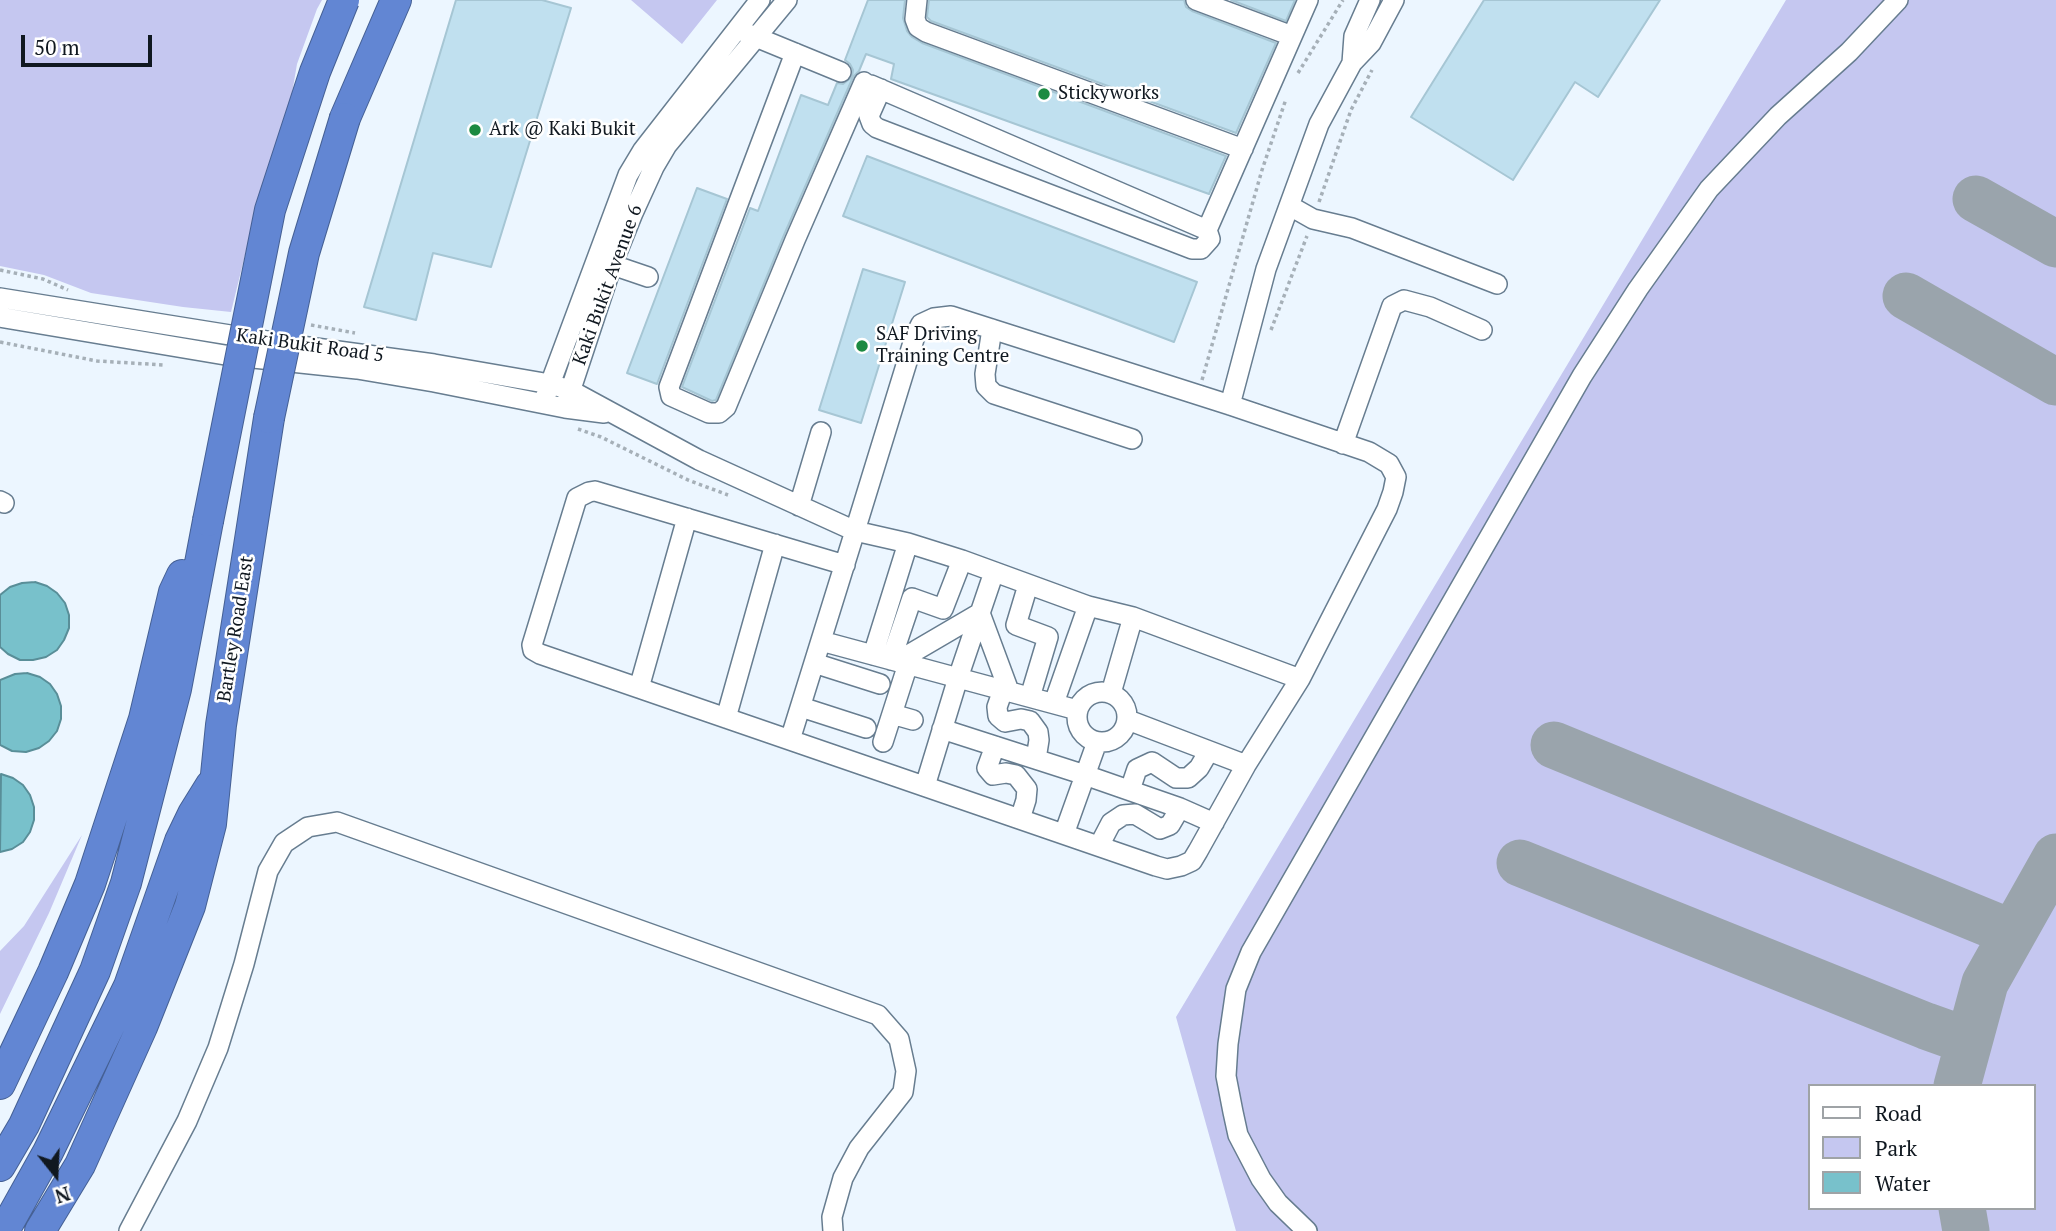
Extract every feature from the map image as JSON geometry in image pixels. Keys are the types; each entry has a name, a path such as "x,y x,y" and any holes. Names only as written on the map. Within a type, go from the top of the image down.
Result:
{"highway":[{"path":"0,1166 24,1125 96,971 125,883 176,689 270,210 314,72 344,0"},
{"name":"Bartley Road East","path":"4,1231 48,1152 129,986 180,841 215,778 269,418 304,253 345,118 396,0"},
{"path":"0,1084 53,972 90,884 144,719 174,592 208,521"},
{"path":"40,1231 80,1165 142,1027 190,906 211,824 215,778"}],"street":[{"name":"Kaki Bukit Avenue 6","path":"567,408 584,352 604,262 628,175 643,150 760,0"},
{"name":"Kaki Bukit Avenue 6","path":"543,403 604,262 667,145 787,0"},
{"path":"917,0 915,19 918,27 926,32 1243,149"},
{"path":"1196,0 1292,36"},
{"path":"860,80 869,116 877,128 1192,249 1201,249 1210,239 1207,230 1308,0"},
{"path":"1352,64 1354,36 1370,0"},
{"path":"1230,405 1266,269 1319,124 1352,64 1371,43 1394,0"},
{"path":"1307,1231 1278,1203 1261,1179 1238,1135 1233,1112 1226,1076 1228,1044 1236,989 1251,952 1582,376 1638,289 1709,189 1777,116 1849,52 1898,0"},
{"path":"735,30 860,80 1207,230"},
{"path":"795,53 669,387 671,396 709,413 719,413 726,407 860,80"},
{"path":"1290,206 1313,219 1352,228 1497,284"},
{"path":"604,262 648,276"},
{"name":"Kaki Bukit Road 5","path":"0,298 550,384 567,408"},
{"path":"1343,444 1392,306 1404,300 1430,307 1482,330"},
{"path":"790,740 845,565 915,336 921,324 934,318 951,316 1369,452 1389,464 1396,477 1394,492 1387,509 1300,680 1246,765 1192,861 1167,869 1020,819 925,786 790,740 540,654 533,650 533,639 577,498 595,491 845,565"},
{"name":"Kaki Bukit Road 5","path":"0,317 225,355 396,375 567,408 613,414 699,460 855,531 908,543 1088,606 1133,617 1300,680"},
{"path":"992,329 985,374 986,386 994,394 1132,439"},
{"path":"799,506 821,432"},
{"path":"639,688 687,519"},
{"path":"883,742 892,714 892,660 883,597 908,543"},
{"path":"726,718 775,544"},
{"path":"892,660 912,598 943,609 962,560"},
{"path":"925,786 958,677 995,572"},
{"path":"1028,585 1016,625 1048,637 1030,697"},
{"path":"1054,703 1073,665 1088,606"},
{"path":"892,660 980,613"},
{"path":"980,613 1006,691"},
{"path":"1111,693 1133,617"},
{"path":"821,640 1077,710"},
{"path":"800,707 862,702 814,663"},
{"path":"1006,691 996,707 998,716 1005,722 1021,719 1030,721 1038,733 1036,759"},
{"path":"1095,692 1111,693 1124,704 1128,720 1120,735 1105,742 1097,742 1083,733 1076,718 1077,710 1087,696 1095,692"},
{"path":"892,714 913,720"},
{"path":"1128,720 1246,765"},
{"path":"942,729 1130,790 1214,823"},
{"path":"1064,834 1097,742"},
{"path":"995,746 987,768 993,775 1016,775 1027,789 1020,819"},
{"path":"1130,790 1138,769 1152,762 1176,778 1188,778 1199,768 1209,751"},
{"path":"1099,846 1111,823 1123,815 1135,814 1160,829 1170,825 1180,808"},
{"path":"129,1231 187,1121 218,1048 244,964 268,871 284,843 308,827 337,822 878,1015 899,1039 906,1072 903,1092 859,1148 843,1178 832,1217 833,1231"}],"path":[{"path":"1292,82 1343,0"},
{"path":"1269,333 1351,110 1376,62"},
{"path":"1198,395 1262,170 1288,94"},
{"path":"0,342 97,361 173,365"},
{"path":"567,408 601,437 688,480 729,496"}],"green space":[{"path":"0,0 322,0 297,64 290,105 257,206 231,312 91,293 44,275 0,266"},
{"path":"631,0 717,0 682,44"},
{"path":"1786,0 2056,0 2056,1231 1236,1231 1176,1017"},
{"path":"82,835 49,913 0,1014 0,951 24,926"}],"water":[{"path":"35,582 57,593 65,603 69,628 57,650 46,657 20,660 0,647 0,595 10,587"},
{"path":"27,673 50,684 61,706 61,719 57,731 39,748 26,752 12,751 0,745 0,680"},
{"path":"1,774 23,785 34,807 34,820 23,842 0,852"}],"building":[{"name":"Ark @ Kaki Bukit","path":"456,0 542,0 571,8 491,267 433,253 416,320 364,307"},
{"path":"868,0 905,0 903,18 907,31 922,43 1226,156 1209,194 891,79 894,64 866,54 859,71 853,77 784,235 716,400 712,401 682,387 750,208 758,211 801,95 828,105 837,83 843,84 852,77 853,70 845,60"},
{"path":"929,0 1184,0 1186,7 1192,11 1276,43 1236,133 931,21 927,17"},
{"path":"1231,0 1295,0 1286,21"},
{"path":"1484,0 1660,0 1598,97 1575,82 1513,180 1411,117"},
{"path":"867,156 1197,282 1174,342 843,216"},
{"path":"697,188 727,199 657,384 627,373"},
{"name":"SAF Driving Training Centre","path":"863,269 905,282 861,423 819,410"}],"taxiway":[{"path":"1976,199 2056,244"},
{"path":"1906,296 2056,382"},
{"path":"1554,745 2012,933"},
{"path":"1958,1084 1985,983 2056,857"},
{"path":"1520,863 1968,1041"},
{"path":"1962,1210 1966,1231"}],"place":[{"name":"Stickyworks","path":"1044,94"},
{"name":"Ark @ Kaki Bukit","path":"475,130"},
{"name":"SAF Driving Training Centre","path":"862,346"}]}
